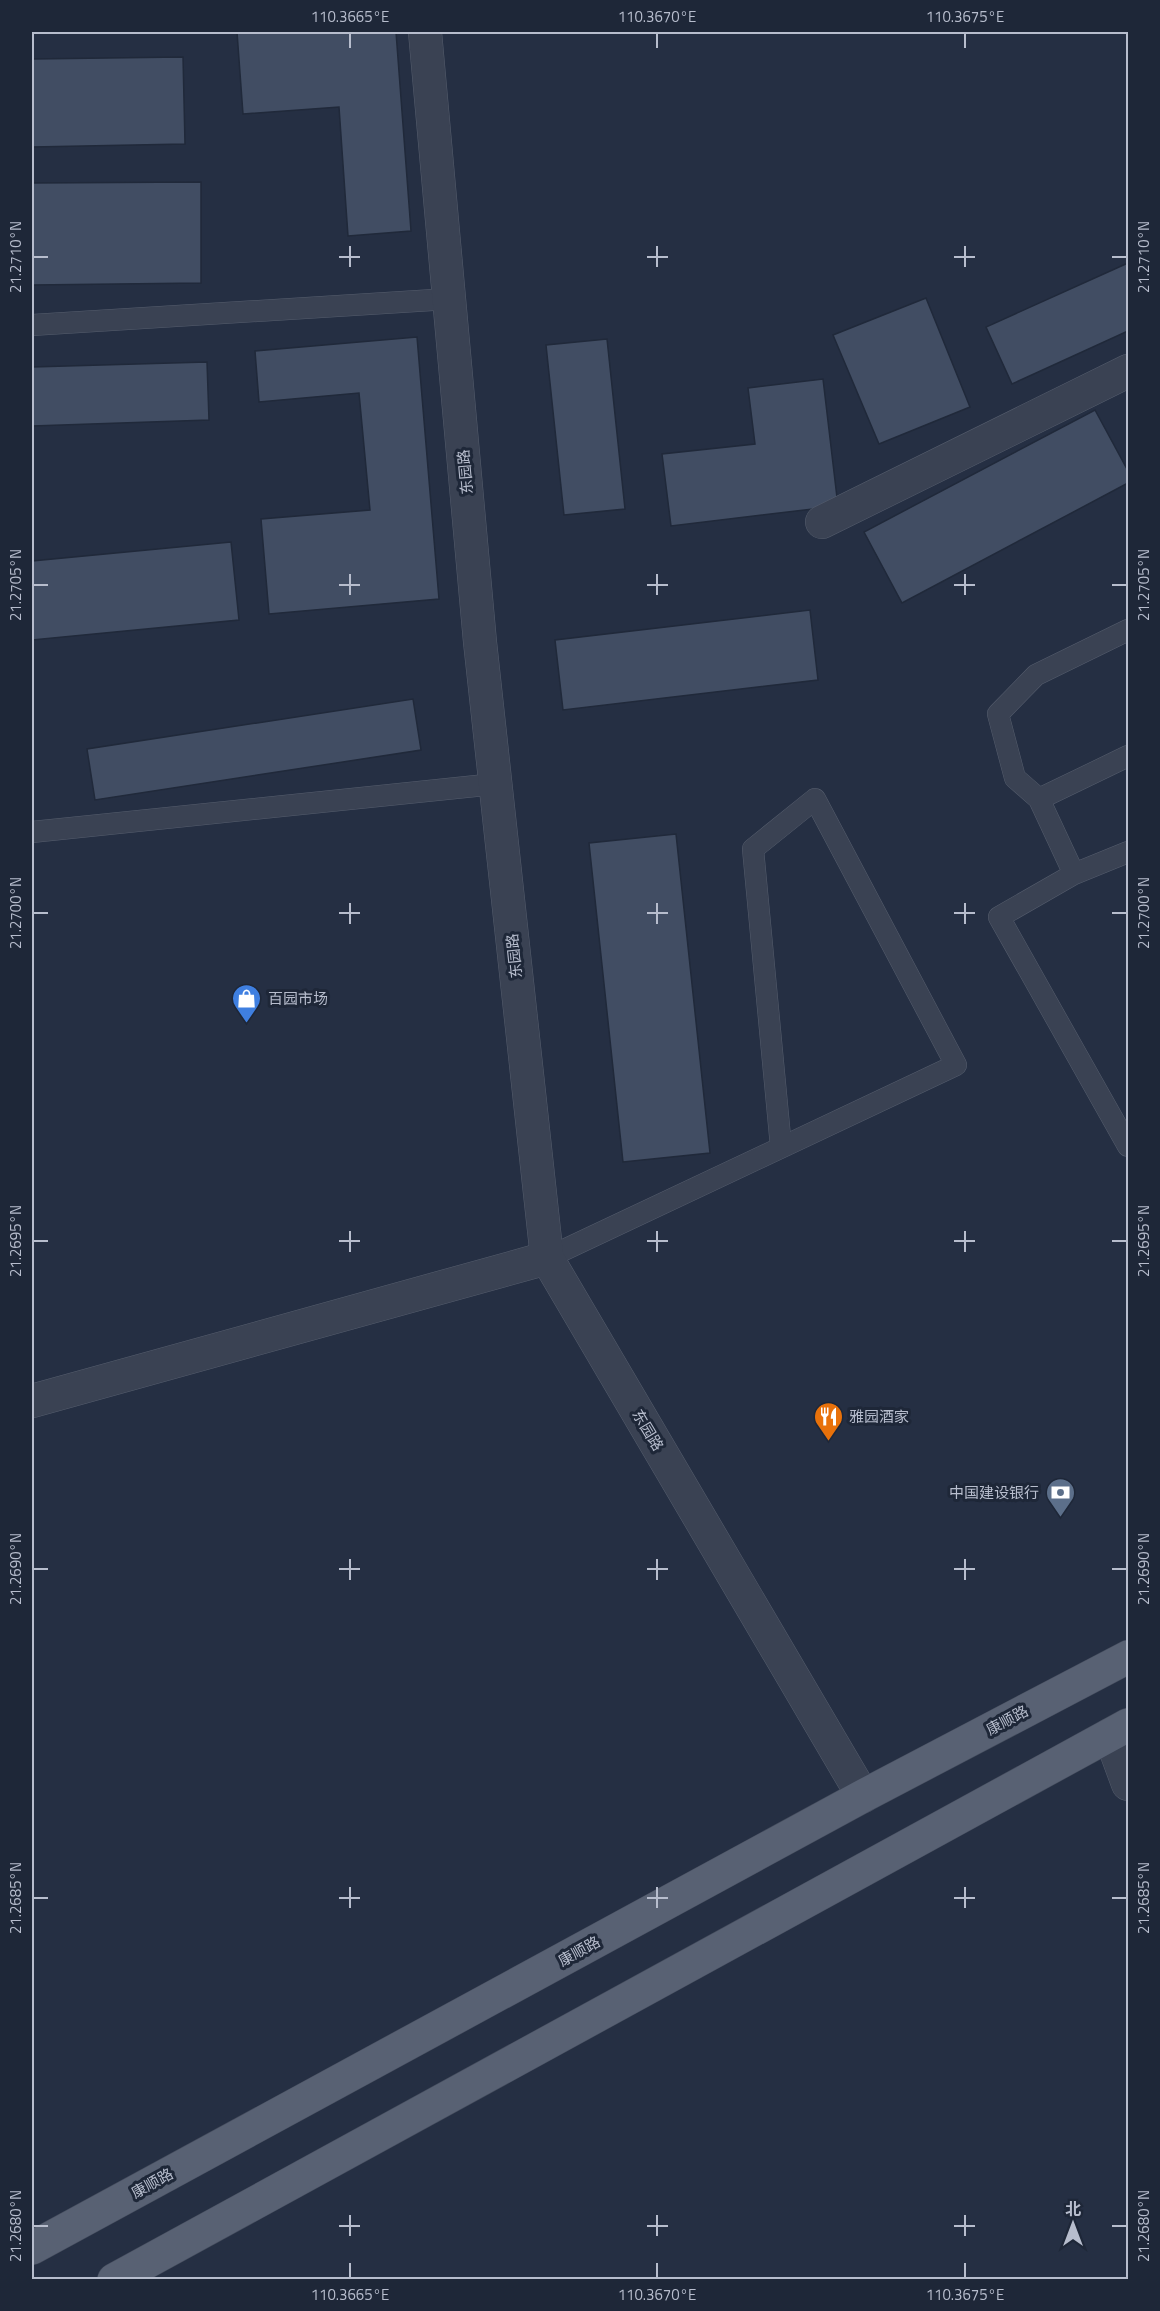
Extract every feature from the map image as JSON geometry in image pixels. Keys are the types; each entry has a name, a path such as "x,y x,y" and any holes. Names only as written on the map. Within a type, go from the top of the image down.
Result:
{"main road":[{"name":"康顺路","path":"32,2248 863,1796 1128,1656"},
{"path":"114,2280 1119,1730"}],"street":[{"name":"东园路","path":"425,32 480,642 546,1258 863,1796"},
{"path":"822,522 1128,371"},
{"path":"32,1401 546,1258"},
{"path":"1119,1730 1128,1784"}],"lane":[{"path":"32,325 449,298"},
{"path":"1074,874 1039,800 1015,778 998,714 1036,675 1128,630"},
{"path":"1039,800 1128,756"},
{"path":"32,832 495,784"},
{"path":"546,1258 956,1065 815,800 753,849 781,1147"},
{"path":"1128,852 1074,874 999,917 1128,1146"}],"building":[{"path":"237,32 396,32 411,231 348,236 339,107 243,114"},
{"path":"183,57 185,144 32,147 32,59"},
{"path":"201,182 201,283 32,285 32,183"},
{"path":"1128,263 1128,331 1012,384 986,327"},
{"path":"926,298 970,407 879,444 833,335"},
{"path":"417,337 439,599 269,614 261,519 370,510 359,393 259,402 255,351"},
{"path":"607,339 625,509 564,515 546,345"},
{"path":"207,362 209,420 32,426 32,367"},
{"path":"823,379 838,506 671,526 662,454 755,444 748,388"},
{"path":"1095,410 1128,471 1128,483 902,603 864,532"},
{"path":"231,542 239,620 32,640 32,561"},
{"path":"810,610 818,680 563,710 555,640"},
{"path":"413,699 421,750 95,800 87,749"},
{"path":"676,834 710,1153 623,1162 589,843"}],"place":[{"name":"百园市场","path":"247,1024"},
{"name":"雅园酒家","path":"828,1442"},
{"name":"中国建设银行","path":"1060,1518"}]}
